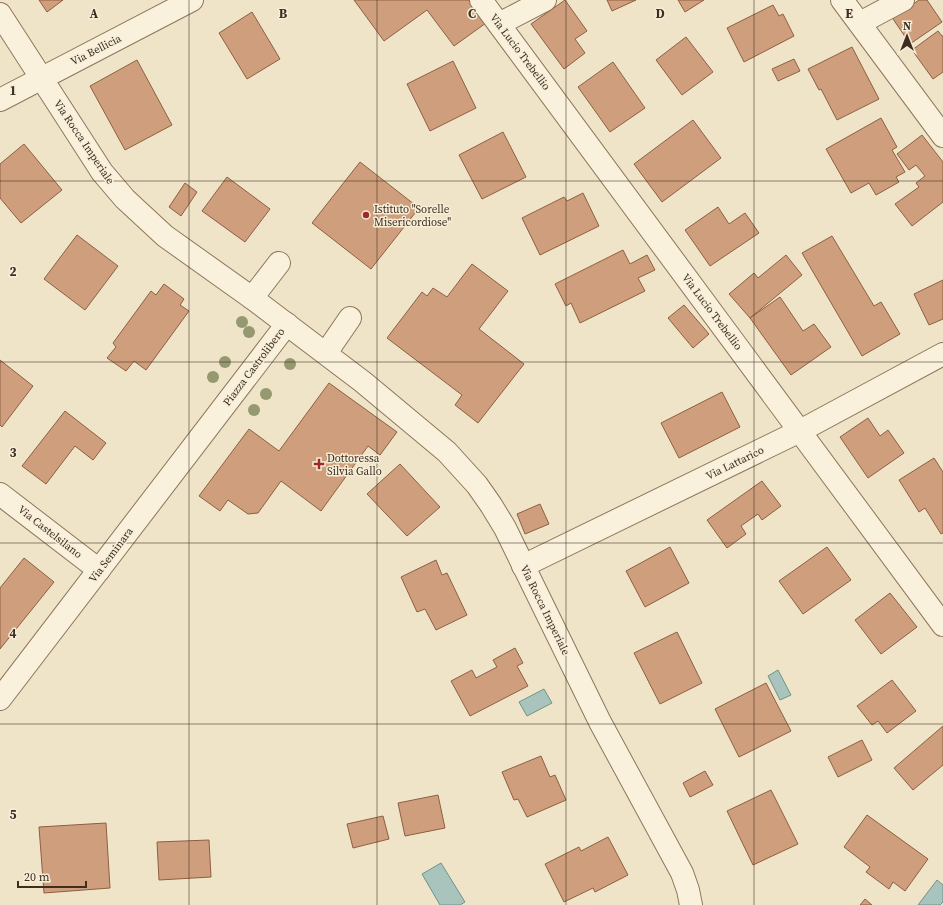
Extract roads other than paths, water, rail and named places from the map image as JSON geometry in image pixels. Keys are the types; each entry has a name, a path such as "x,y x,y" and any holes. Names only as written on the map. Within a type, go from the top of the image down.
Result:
{"street":[{"name":"Via Bellicia","path":"0,100 192,0"},
{"name":"Via Lucio Trebellio","path":"481,0 943,625"},
{"path":"499,24 545,0"},
{"path":"842,0 941,130"},
{"path":"860,23 903,0"},
{"name":"Via Rocca Imperiale","path":"0,14 102,172 125,199 165,236 227,280"},
{"path":"252,298 279,263"},
{"name":"Piazza Castrolibero","path":"227,280 363,382"},
{"path":"326,353 350,318"},
{"name":"Piazza Castrolibero","path":"222,410 287,324"},
{"name":"Via Lattarico","path":"523,566 800,431 943,354"},
{"name":"Via Rocca Imperiale","path":"363,382 443,448 472,478 499,517 600,722 682,873 691,905"},
{"name":"Via Seminara","path":"0,699 222,410"},
{"name":"Via Castelsilano","path":"0,494 99,570"}],"water":[{"path":"778,670 791,695 780,700 768,676"},
{"path":"544,689 552,703 527,716 519,702"},
{"path":"441,863 465,902 460,905 440,905 422,874"},
{"path":"937,880 943,885 943,902 940,905 918,905"}],"place":[{"name":"Istituto \"Sorelle Misericordiose\"","path":"366,215"},
{"name":"Dottoressa Silvia Gallo","path":"319,464"}]}
